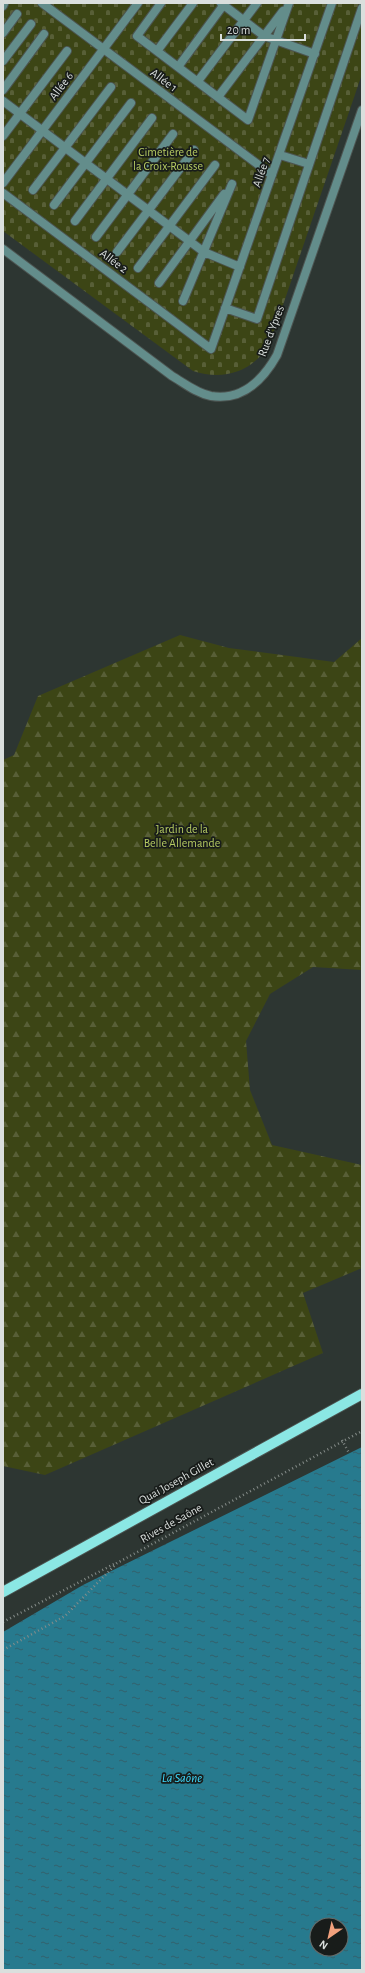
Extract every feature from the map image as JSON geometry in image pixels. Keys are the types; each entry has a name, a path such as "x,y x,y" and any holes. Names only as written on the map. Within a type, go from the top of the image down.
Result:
{"main road":[{"name":"Quai Joseph Gillet","path":"3,1592 362,1394"}],"street":[{"name":"Allée 1","path":"42,3 272,175"},
{"name":"Allée 6","path":"3,183 138,3"},
{"path":"161,3 137,36 248,120 288,4"},
{"path":"157,51 193,3"},
{"path":"198,82 257,3"},
{"name":"Allée 7","path":"211,349 332,3"},
{"path":"178,66 223,4 264,36 314,54"},
{"path":"218,97 288,4"},
{"path":"225,308 257,319 362,8"},
{"path":"3,33 17,14"},
{"path":"3,61 31,24"},
{"path":"3,90 44,34"},
{"path":"3,136 67,51"},
{"path":"33,190 111,87"},
{"path":"3,101 204,252 240,268"},
{"path":"54,205 131,103"},
{"name":"Rue d'Ypres","path":"3,249 172,376 194,390 210,396 237,394 262,379 276,354 358,131 362,110"},
{"path":"75,221 152,118"},
{"path":"96,237 173,134"},
{"path":"117,252 194,150"},
{"path":"280,155 309,164"},
{"path":"138,268 215,165"},
{"path":"159,283 232,184 184,301"},
{"name":"Allée 2","path":"3,193 211,349"}],"path":[{"name":"Rives de Saône","path":"3,1650 64,1616 117,1563 342,1440 362,1431"},
{"path":"342,1440 349,1453"},
{"path":"3,1622 117,1563"}],"green space":[{"name":"Cimetière de la Croix-Rousse","path":"3,3 362,3 362,74 270,343 255,361 237,372 227,374 216,375 193,371 3,231"},
{"name":"Jardin de la Belle Allemande","path":"180,635 229,648 334,662 362,638 362,970 313,967 270,994 246,1041 250,1090 272,1145 362,1165 362,1268 303,1293 323,1353 45,1475 3,1466 3,760 14,755 38,696"}],"water":[{"name":"La Saône","path":"362,1447 362,1970 3,1970 3,1632 83,1585"}]}
